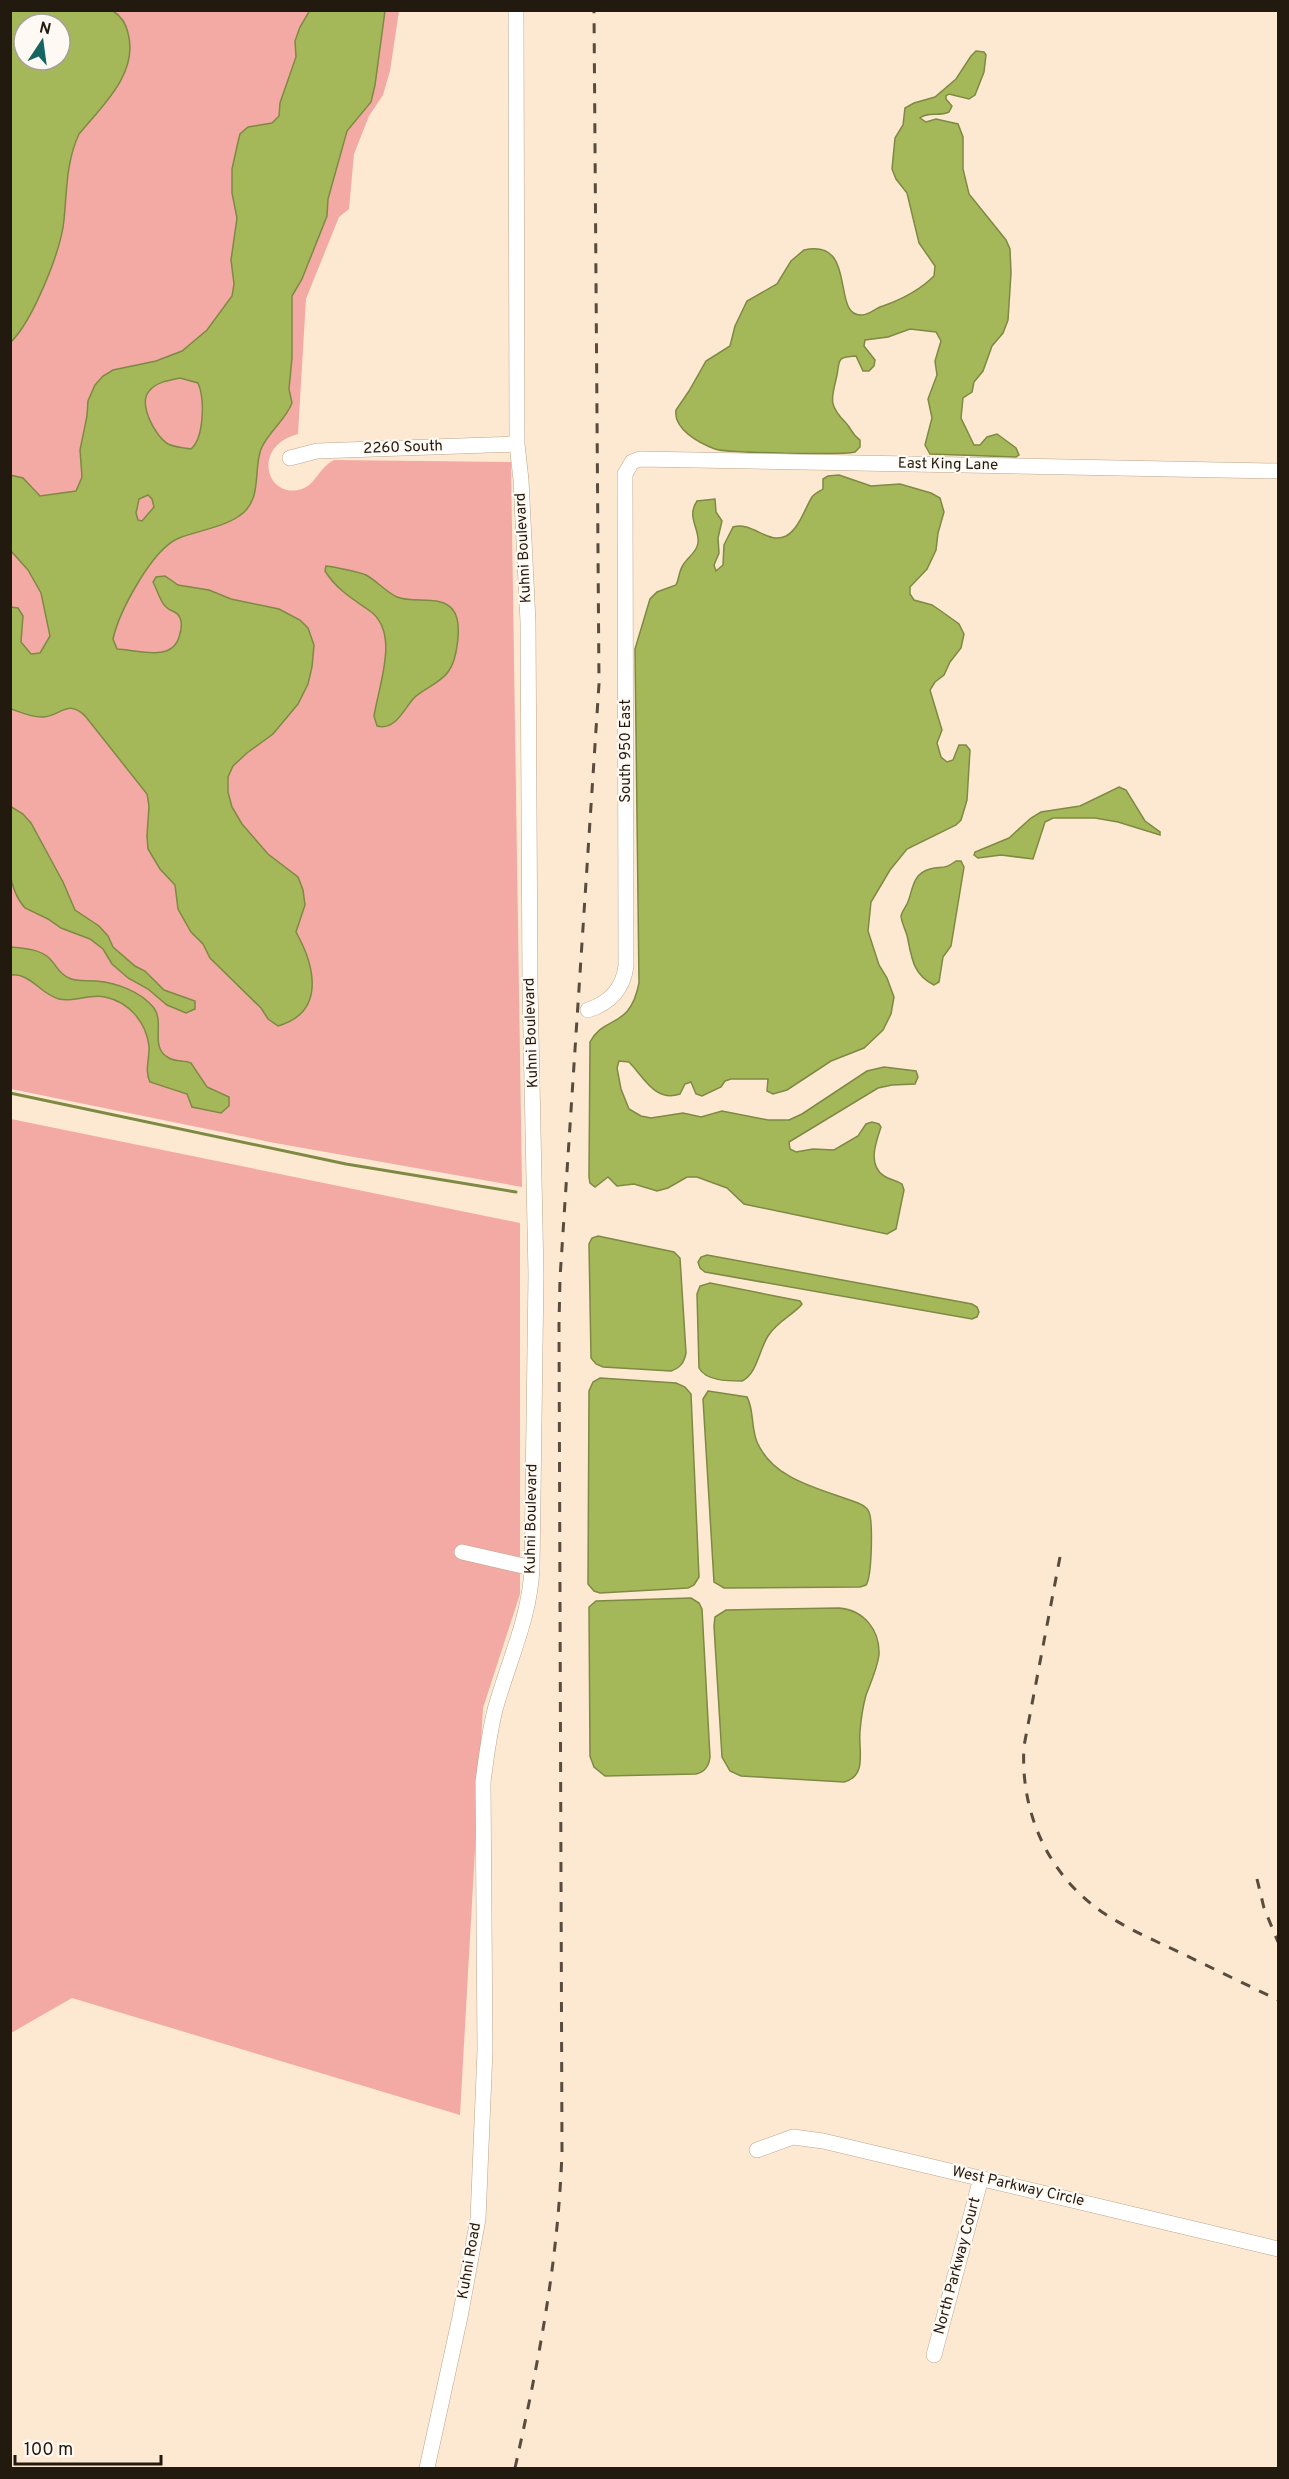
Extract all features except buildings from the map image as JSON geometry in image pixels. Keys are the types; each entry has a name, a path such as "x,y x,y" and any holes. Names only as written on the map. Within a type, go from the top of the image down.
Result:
{"street":[{"name":"Kuhni Boulevard","path":"485,2050 483,1782 488,1740 496,1708 528,1608 532,1568 536,1275 530,986 528,622 517,444 516,10"},
{"name":"2260 South","path":"290,458 317,451 517,444"},
{"name":"East King Lane","path":"625,474 632,462 640,459 1278,471"},
{"name":"South 950 East","path":"588,1010 602,1005 617,992 626,966 625,474"},
{"path":"462,1552 532,1568"},
{"name":"Kuhni Road","path":"427,2469 460,2317 478,2219 485,2050"},
{"name":"West Parkway Circle","path":"757,2150 793,2137 823,2141 1278,2249"},
{"name":"North Parkway Court","path":"934,2355 981,2178"}],"shaded area":[{"path":"11,10 113,11 121,18 127,30 130,48 128,62 108,100 79,134 69,166 64,220 58,249 37,302 11,342"},
{"path":"310,10 385,11 371,102 347,131 328,199 327,216 302,279 292,296 292,358 289,389 292,403 261,449 254,494 247,510 226,523 179,538 169,544 138,582 122,613 113,639 117,649 153,653 169,650 175,645 181,630 181,620 178,614 164,605 153,582 156,577 165,576 178,585 209,590 231,599 279,609 300,620 308,628 314,645 312,667 308,684 298,704 273,734 233,766 228,777 228,792 232,807 242,824 268,854 298,877 303,890 305,905 296,932 303,945 311,973 310,999 304,1010 293,1019 278,1026 268,1019 261,1008 210,958 203,944 191,932 178,909 175,885 160,869 148,849 147,794 86,717 69,708 49,716 39,717 11,709 11,607 18,608 23,616 21,642 31,654 40,653 50,636 41,593 28,570 11,551 10,475 23,478 40,496 76,491 82,477 80,450 88,401 95,385 113,370 156,361 182,351 207,330 232,296 234,284 231,260 237,218 232,193 232,169 240,134 248,127 272,123 279,116 280,103 296,57 295,41","holes":["180,378 198,383 202,399 201,428 191,449 173,446 163,440 153,427 147,411 146,403 150,390 160,383","148,495 154,507 142,521 138,520 136,513 139,499"]},
{"path":"10,11 399,11 390,71 383,95 369,116 354,154 349,209 339,217 306,299 298,434 283,441 273,450 269,461 269,472 273,481 281,488 291,491 308,486 334,460 511,462 522,1187 275,1143 11,1089"},
{"path":"976,51 984,52 986,55 984,72 975,95 969,99 949,94 946,99 952,106 949,112 920,118 926,122 936,119 958,124 963,137 963,169 969,194 1006,240 1010,249 1008,320 1003,333 992,346 983,371 974,382 972,392 963,398 961,418 974,445 980,445 987,437 997,434 1016,448 1019,455 1016,457 930,454 925,445 932,418 928,399 937,375 935,361 941,341 936,332 910,329 888,337 865,340 864,346 875,360 874,366 869,371 863,371 856,356 840,360 832,400 836,411 860,440 860,447 855,452 723,450 715,449 688,434 676,417 676,410 706,361 730,346 735,326 747,301 777,284 791,261 804,250 821,249 832,255 842,279 847,304 853,312 862,315 910,294 934,276 935,266 919,243 907,193 896,179 892,169 895,138 903,125 905,108 935,97 956,79"},
{"path":"839,475 871,486 900,484 940,498 944,512 936,550 927,569 910,587 910,594 914,600 932,605 959,624 964,634 961,648 950,662 944,675 935,682 930,690 942,730 937,743 941,757 947,762 953,760 959,745 966,745 970,750 967,800 961,820 956,825 907,849 890,870 871,902 868,931 879,965 894,997 891,1014 883,1030 864,1048 831,1061 787,1090 773,1094 767,1091 768,1079 731,1079 725,1081 721,1087 702,1096 696,1094 691,1082 685,1084 680,1094 663,1095 650,1087 629,1062 619,1061 617,1068 621,1089 629,1109 641,1116 651,1118 683,1113 701,1117 722,1111 768,1120 789,1120 802,1114 867,1071 884,1067 916,1071 918,1077 915,1084 878,1088 789,1142 790,1149 796,1152 813,1149 834,1150 858,1136 866,1124 872,1122 879,1124 881,1127 874,1153 876,1166 884,1176 902,1184 904,1190 896,1229 887,1234 744,1204 727,1188 697,1177 687,1177 668,1188 657,1191 634,1184 617,1186 608,1177 595,1187 590,1183 589,1177 590,1042 602,1028 630,1008 639,983 635,649 650,599 657,592 676,585 682,567 697,547 698,538 693,512 697,501 715,499 716,512 722,521 718,538 719,553 714,565 716,571 723,565 724,545 733,527 747,527 773,538 786,536 798,523 812,497 823,489 823,479"},
{"path":"326,566 366,575 397,597 442,602 453,610 456,616 458,641 448,672 415,697 399,718 384,727 377,726 374,716 385,660 384,632 379,621 370,611 335,584 325,571"},
{"path":"1119,787 1126,790 1145,821 1160,832 1160,835 1118,822 1095,818 1053,818 1045,822 1033,859 1001,855 978,858 974,855 975,852 1009,838 1041,812 1080,806"},
{"path":"10,806 23,814 31,823 63,882 75,910 99,926 108,936 113,947 135,966 145,971 164,990 195,1001 195,1009 186,1013 167,1005 148,989 128,978 112,964 103,949 90,939 61,928 25,908 18,898 10,873"},
{"path":"956,861 961,861 964,867 951,946 943,957 939,982 934,985 922,977 915,966 901,916 919,875 930,869 946,867"},
{"path":"11,947 42,953 63,974 72,979 112,984 142,997 157,1014 158,1042 163,1054 172,1059 191,1063 207,1087 229,1097 229,1106 221,1113 192,1107 187,1094 150,1082 147,1073 149,1046 147,1037 140,1021 129,1008 122,1003 99,996 70,1000 59,999 46,993 24,977 11,975"},
{"path":"11,1119 520,1223 520,1594 483,1708 460,2115 72,1998 11,2033"},
{"path":"598,1236 674,1252 680,1258 686,1353 679,1367 671,1371 603,1367 591,1358 589,1244 592,1238"},
{"path":"707,1255 972,1304 979,1312 977,1317 972,1319 705,1272 700,1268 698,1262 701,1257"},
{"path":"710,1283 800,1301 802,1304 772,1331 751,1373 742,1381 712,1378 699,1368 697,1294 700,1286"},
{"path":"600,1378 676,1383 685,1387 691,1394 699,1577 694,1585 688,1588 600,1593 594,1591 588,1584 589,1391 593,1382"},
{"path":"708,1391 747,1397 757,1442 775,1466 787,1475 815,1488 863,1505 867,1509 871,1526 871,1549 870,1572 866,1585 860,1587 724,1588 714,1582 703,1399"},
{"path":"691,1598 699,1603 702,1609 710,1757 708,1766 696,1774 605,1776 594,1767 590,1756 589,1607 596,1601"},
{"path":"839,1608 863,1617 877,1637 879,1646 877,1665 862,1713 860,1761 856,1774 844,1782 741,1776 730,1771 722,1757 715,1617 726,1610"}],"waterway":[{"path":"10,1093 346,1164 516,1192"}],"railway":[{"path":"515,2468 532,2389 552,2272 562,2152 559,1324 560,1278 599,684 594,10"},
{"path":"1060,1557 1024,1746 1027,1794 1032,1817 1041,1839 1052,1860 1066,1879 1102,1912 1140,1934 1278,2000"},
{"path":"1257,1879 1264,1908 1278,1942"}]}
